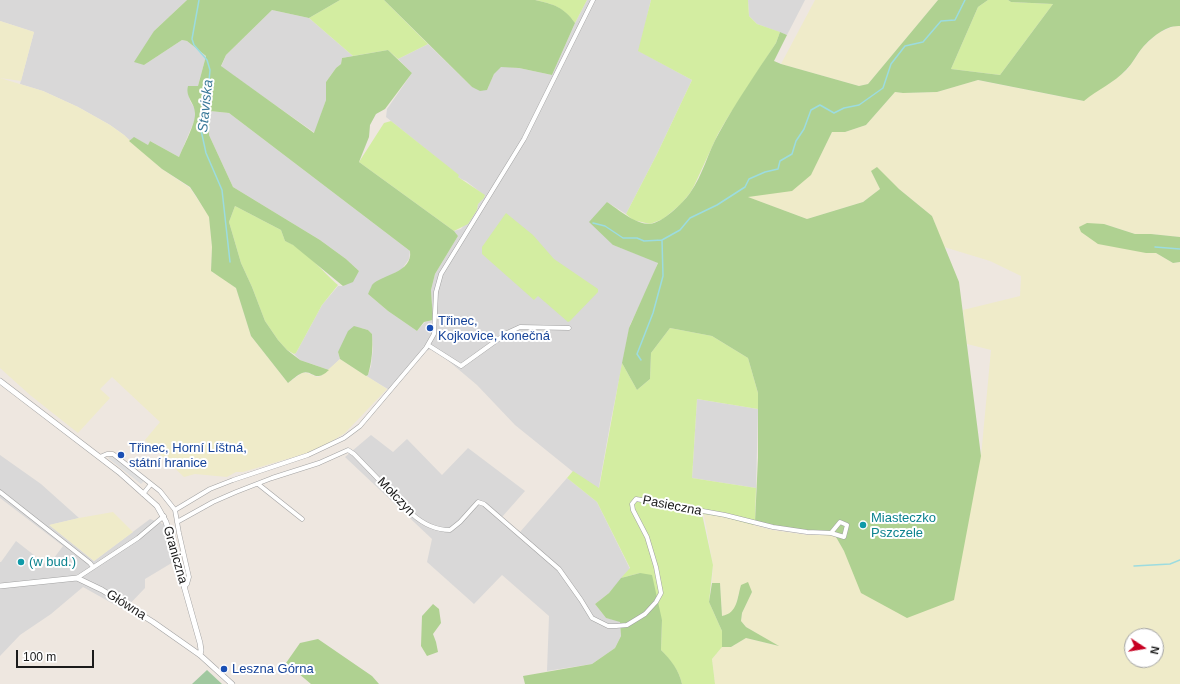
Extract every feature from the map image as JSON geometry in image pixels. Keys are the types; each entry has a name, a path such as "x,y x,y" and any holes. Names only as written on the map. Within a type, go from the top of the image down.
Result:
{"street":[{"path":"175,510 210,489 308,455 344,438 360,426 428,345 434,334 436,292 441,274 524,139 593,0"},
{"path":"428,345 461,366 507,333 520,327 569,328"},
{"path":"0,380 100,457 157,506 164,516"},
{"name":"Mołczyn","path":"177,522 214,502 348,450 354,454 419,520 438,528 450,530 460,522 473,506 478,502 481,503 559,569"},
{"path":"100,457 113,454 160,491 175,510 189,577 187,584 184,586"},
{"path":"143,494 151,484"},
{"path":"258,484 302,519"},
{"path":"0,492 90,563 93,567"},
{"name":"Pasieczna","path":"559,569 592,618 608,626 621,626 627,625 645,614 656,602 661,593 656,567 647,537 633,510 632,504 636,499 725,515 773,527 807,532 831,533"},
{"name":"Graniczna","path":"76,578 138,538 164,516 200,643 200,655"},
{"path":"0,586 76,578"},
{"name":"Główna","path":"76,578 102,590 153,622 200,655 232,684"}],"shaded area":[{"path":"0,0 187,0 154,31 144,65 182,40 187,41 206,56 198,86 188,86 190,101 195,109 195,119 179,157 150,141 148,145 134,138 129,141 124,135 110,125 78,107 43,91 20,84 34,32 0,21"},
{"path":"587,0 651,0 639,51 692,80 657,154 626,214 607,202 613,245 658,262 652,279 630,325 598,492 515,425 477,385 433,348 424,352 391,391 366,376 368,375 371,366 373,348 372,334 368,330 361,328 338,352 340,359 329,370 300,360 294,354 296,353 322,305 338,286 343,286 359,271 346,259 320,240 233,187 209,135 210,111 229,113 410,251 409,259 402,269 373,285 368,294 388,311 417,331 425,322 433,320 431,290 435,274 458,236 454,231 461,229 477,210 478,204 485,196 466,181 458,177 458,175 386,117 387,109 412,73 398,59 428,44 472,87 487,90 494,74 501,66 552,75"},
{"path":"748,0 805,0 787,35 757,24 749,16"},
{"path":"815,0 938,0 868,84 859,86 781,64"},
{"path":"272,10 309,18 353,56 342,58 341,64 336,68 326,82 326,100 315,133 221,67 226,55"},
{"path":"0,21 34,32 21,81 0,78"},
{"path":"1175,26 1180,26 1180,237 1135,234 1104,224 1146,253 1156,253 1173,263 1180,262 1180,684 715,684 712,659 722,647 731,647 746,638 778,646 746,627 741,621 742,613 752,592 741,585 735,609 730,614 722,616 720,583 712,583 713,565 704,515 723,517 772,530 807,535 831,534 836,537 844,551 981,456 991,350 967,344 963,310 1020,296 1021,276 990,261 944,247 932,216 899,189 871,171 880,189 863,202 807,219 747,197 811,174 832,132 845,132 866,125 895,92 937,92 977,80 1083,101 1127,70 1143,47 1158,33"},
{"path":"0,78 43,91 78,107 110,125 124,135 162,169 190,188 209,216 212,247 211,268 213,273 217,274 236,288 251,336 288,383 302,373 307,373 317,377 321,376 340,359 387,389 345,433 329,443 314,451 243,472 236,472 227,477 195,474 184,477 145,440 160,422 112,377 100,389 110,398 78,433 30,395 0,368"},
{"path":"697,399 758,409 756,488 692,478"},
{"path":"371,435 393,452 407,439 442,475 468,448 525,491 502,517 520,532 567,478 597,502 630,569 609,593 595,604 606,618 620,621 621,636 615,648 592,664 547,671 549,616 502,575 474,604 427,562 432,539 345,457"},
{"path":"0,455 41,484 79,518 50,525 94,561 150,519 174,528 180,558 145,579 145,588 124,610 83,587 51,614 20,635 0,656 0,562 16,541 48,566 63,546 0,498"},
{"path":"112,455 144,481 141,484 108,458"},
{"path":"113,512 133,532 94,561 49,525 79,518"}],"green space":[{"path":"187,0 340,0 309,18 272,10 226,55 221,66 314,133 326,100 326,82 336,68 341,64 342,58 388,50 412,73 385,109 376,114 370,125 369,137 359,162 454,231 458,236 435,274 431,290 433,320 424,322 417,331 388,311 368,294 372,285 377,281 402,269 407,264 410,258 410,251 229,113 210,111 209,135 233,187 320,240 346,259 359,271 353,282 343,286 293,245 285,241 281,230 235,206 229,222 241,263 265,321 278,340 287,350 300,360 329,370 320,376 306,372 302,373 288,383 251,336 236,288 211,271 212,247 209,217 196,196 190,187 162,169 129,141 134,137 148,145 150,141 179,157 189,135 195,117 195,109 187,90 188,86 198,86 206,56 187,41 182,40 144,65 134,62 154,31"},
{"path":"340,0 384,0 428,44 398,59 388,50 353,56 309,18"},
{"path":"384,0 535,0 558,7 567,13 575,23 552,75 519,68 501,67 494,74 487,90 480,91 472,87"},
{"path":"535,0 587,0 575,23 566,13 557,7"},
{"path":"651,0 748,0 749,16 757,24 780,32 776,43 718,134 690,193 681,204 663,219 650,224 633,220 626,214 657,154 692,80 638,51"},
{"path":"938,0 988,0 978,7 951,69 1000,75 1053,4 1011,2 1008,0 1180,0 1180,26 1170,27 1151,39 1121,75 1084,101 978,80 937,92 895,92 866,125 845,132 832,132 811,175 792,191 748,197 807,219 863,202 880,189 871,171 877,167 899,189 932,216 959,282 981,456 954,600 907,618 861,593 844,551 836,537 830,532 807,531 755,522 758,458 758,393 748,358 712,336 670,328 651,353 650,379 637,390 622,363 629,328 658,263 613,245 589,222 607,202 633,219 650,224 655,223 672,212 695,186 715,140 746,88 776,43 780,32 787,35 774,61 859,86 868,84"},
{"path":"988,0 1008,0 1011,2 1053,4 1000,75 951,69 978,7"},
{"path":"391,121 459,175 458,177 485,195 478,204 477,210 468,224 454,231 359,162 384,123"},
{"path":"235,206 281,230 285,241 299,249 338,285 322,305 296,353 294,354 287,350 278,340 265,321 241,263 229,222"},
{"path":"506,213 533,235 554,259 598,289 598,292 570,321 568,322 538,296 534,300 482,254 482,247"},
{"path":"1087,223 1104,224 1135,234 1180,237 1180,262 1173,263 1156,253 1146,253 1098,244 1081,232 1079,227"},
{"path":"354,326 368,330 372,334 371,360 368,375 366,376 340,359 338,352 348,331"},
{"path":"670,328 712,336 748,358 758,393 758,409 697,399 692,478 756,488 755,522 753,525 723,517 702,514 713,565 709,602 722,631 722,647 712,659 715,684 682,684 677,670 661,650 662,620 640,573 621,578 630,568 597,502 567,478 573,471 599,488 622,363 637,390 650,379 651,353"},
{"path":"640,573 652,575 662,620 661,650 679,674 682,684 525,684 523,676 592,664 615,648 621,636 620,622 606,618 595,604 609,593 621,578"},
{"path":"748,582 752,592 742,613 741,621 746,627 779,646 746,638 731,647 722,647 722,631 709,602 712,583 720,583 722,616 731,612 736,604 741,585"},
{"path":"433,604 439,609 441,623 433,634 438,652 427,656 421,646 422,616"},
{"path":"318,639 372,676 379,684 311,684 286,663 300,643"},
{"path":"207,670 222,684 192,684"}],"waterway":[{"name":"Staviska","path":"199,0 192,39 194,45 207,60 210,70 208,92 203,110 201,130 206,153 222,190 230,262"},
{"path":"641,360 637,354 653,313 663,276 662,240 680,230 690,218 717,205 745,187 749,179 765,172 778,169 780,161 792,154 796,141 804,129 811,110 820,105 834,113 844,108 859,105 883,88 891,64 905,46 923,42 941,21 955,20 965,0"},
{"path":"593,223 605,226 623,238 637,238 644,241 662,240"},
{"path":"1155,247 1180,249"},
{"path":"1134,566 1170,564 1180,560"}],"place":[{"name":"Třinec, Kojkovice, konečná","path":"430,328"},
{"name":"Třinec, Horní Líštná, státní hranice","path":"121,455"},
{"name":"Miasteczko Pszczele","path":"863,525"},
{"name":"(w bud.)","path":"21,562"},
{"name":"Leszna Górna","path":"224,669"}]}
